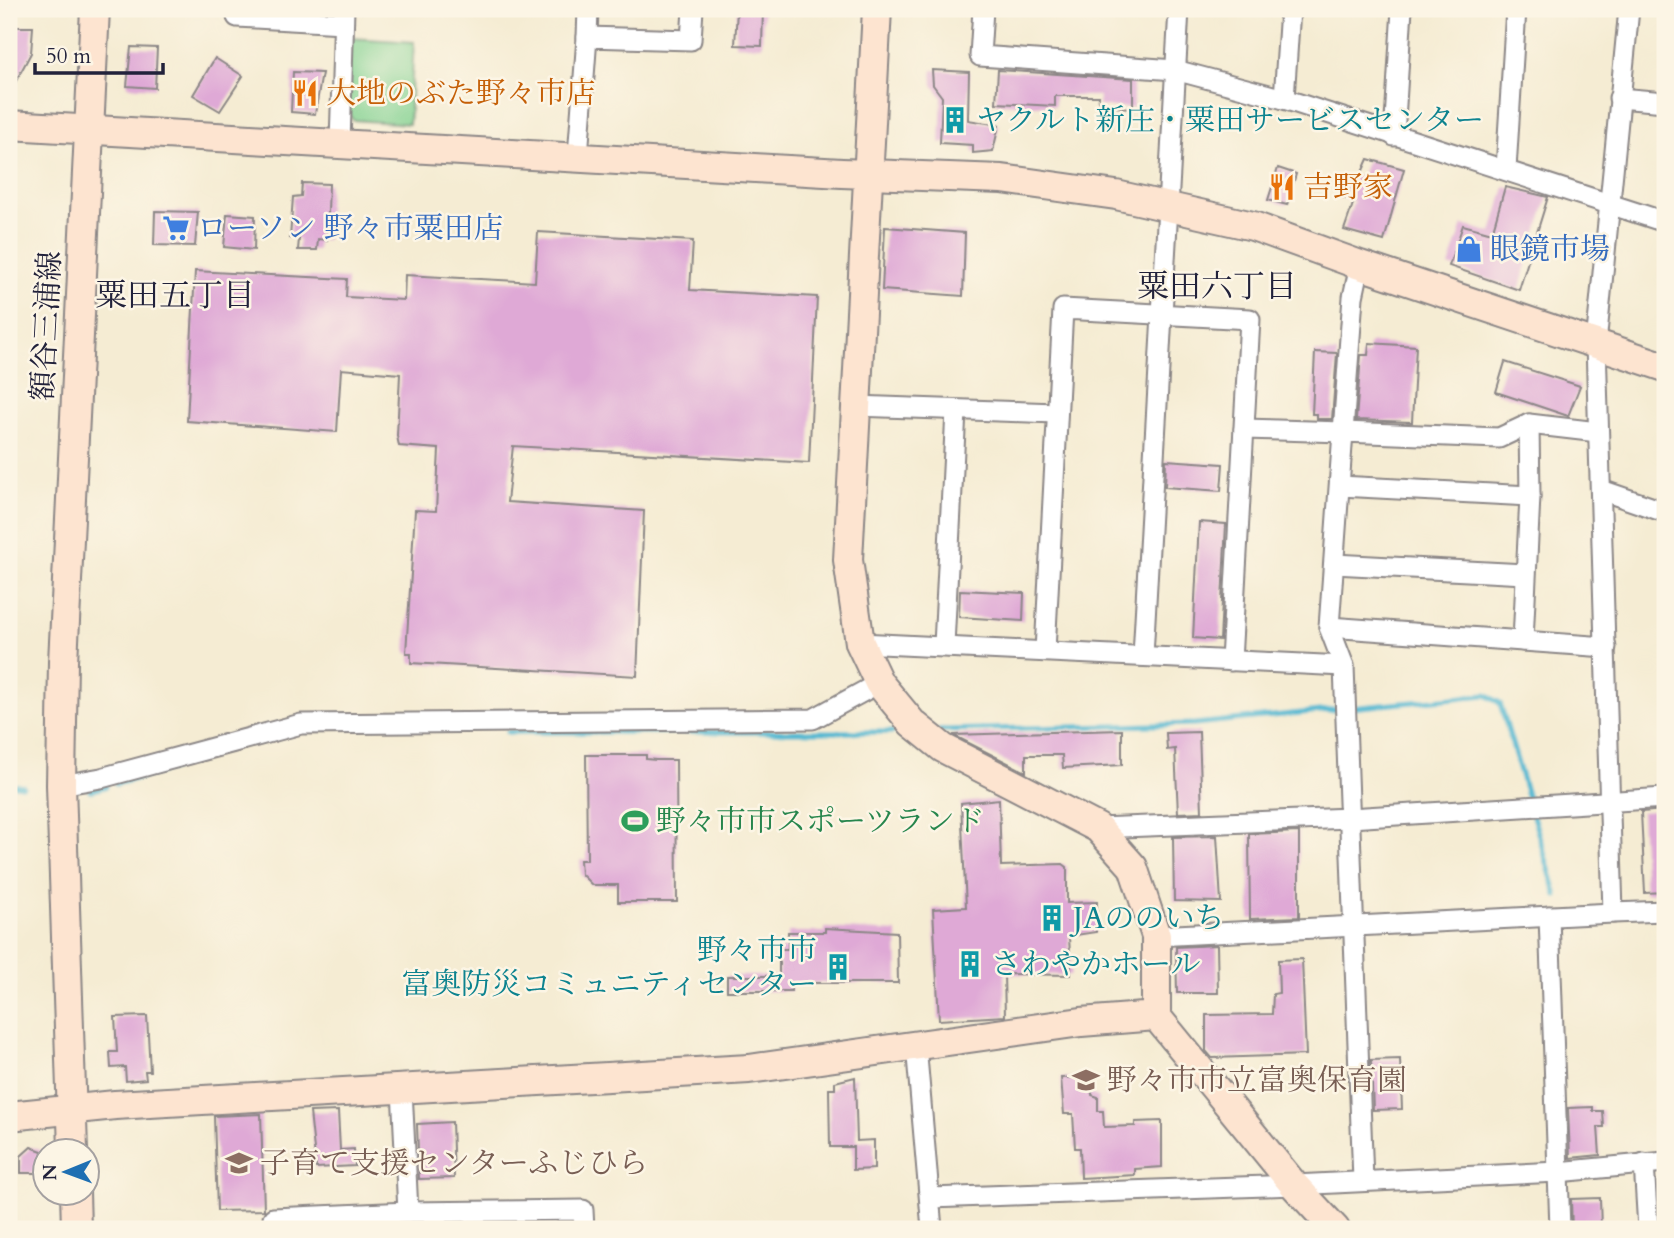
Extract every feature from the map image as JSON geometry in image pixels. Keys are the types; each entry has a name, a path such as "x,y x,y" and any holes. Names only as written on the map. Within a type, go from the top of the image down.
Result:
{"street":[{"name":"額谷三浦線","path":"73,1136 61,785 63,662 95,9"},
{"path":"238,9 237,17 343,16 340,144"},
{"path":"578,156 588,9"},
{"path":"587,37 691,40 693,9"},
{"path":"877,9 848,560 860,642 879,683 912,723 943,748 1098,828 1133,867 1156,936 1156,1016 1294,1185 1335,1229"},
{"path":"984,9 980,56 1175,70 1284,99 1665,222"},
{"path":"1143,656 1179,9"},
{"path":"1284,99 1290,9"},
{"path":"1394,136 1402,9"},
{"path":"1506,169 1516,9"},
{"path":"1613,913 1612,802 1596,344 1629,9"},
{"path":"1619,98 1665,102"},
{"path":"9,125 867,174 1002,179 1168,205 1253,226 1360,265 1665,367"},
{"path":"1360,265 1353,297 1329,627 1344,666 1363,1181"},
{"path":"1045,651 1063,310 1161,313 1250,318 1231,661"},
{"path":"855,406 1056,413"},
{"path":"944,645 956,411"},
{"path":"1244,429 1499,438 1529,424 1598,432"},
{"path":"1523,641 1530,496 1529,424"},
{"path":"1340,486 1530,496"},
{"path":"1601,490 1665,512"},
{"path":"1334,564 1525,574"},
{"path":"1329,627 1606,647"},
{"path":"860,642 1344,666"},
{"path":"61,785 101,778 301,724 813,719 879,683"},
{"path":"1098,828 1350,818 1665,798"},
{"path":"1156,936 1665,911"},
{"path":"1549,916 1560,1229"},
{"path":"9,1116 71,1107 749,1069 1081,1022 1156,1016"},
{"path":"916,1045 932,1229"},
{"path":"402,1089 408,1212"},
{"path":"931,1198 1294,1185 1558,1172 1665,1162"},
{"path":"1644,1163 1648,1229"},
{"path":"75,1206 76,1229"},
{"path":"273,1229 273,1218 408,1212 583,1210 584,1229"}],"green space":[{"path":"349,38 414,42 409,124 353,120 346,111"}],"building":[{"path":"737,9 763,9 762,46 735,45"},
{"path":"9,27 33,27 31,53 9,94"},
{"path":"131,47 157,48 155,88 127,86"},
{"path":"215,58 243,76 220,111 193,95"},
{"name":"ヤクルト新庄・粟田サービスセンター","path":"932,70 969,72 968,120 999,125 993,151 973,153 973,145 940,143 942,97 933,85"},
{"path":"998,70 1133,79 1133,108 1098,106 1099,96 1055,96 1055,106 996,103"},
{"name":"大地のぶた野々市店","path":"293,72 322,73 315,114 291,112"},
{"path":"1368,159 1404,169 1384,241 1344,230 1354,201 1342,197 1349,176 1360,177"},
{"name":"吉野家","path":"1278,168 1296,174 1287,205 1268,200"},
{"path":"302,183 329,184 327,240 318,239 317,250 298,250 299,239 290,238 293,197 301,196"},
{"path":"1505,187 1548,197 1519,290 1449,266 1463,225 1492,233"},
{"name":"ローソン 野々市粟田店","path":"155,211 198,212 195,246 154,245"},
{"path":"227,214 255,216 254,250 224,247"},
{"path":"885,227 965,233 963,296 882,290"},
{"path":"538,232 693,241 690,290 817,297 809,463 513,446 507,502 644,511 637,676 411,663 411,653 406,653 415,510 436,511 439,449 399,446 397,436 400,374 341,369 337,432 187,421 195,271 347,279 346,297 404,300 405,275 535,282"},
{"path":"1369,343 1416,346 1412,422 1356,420 1361,355 1368,355"},
{"path":"1315,352 1337,353 1332,419 1317,419 1317,414 1312,414"},
{"path":"1505,362 1580,386 1568,416 1496,392"},
{"path":"1166,460 1223,464 1221,491 1165,487"},
{"path":"1199,522 1226,524 1220,640 1193,638"},
{"path":"960,590 1024,593 1023,621 959,617"},
{"path":"1122,730 1122,765 1063,768 1062,755 1026,755 1026,772 953,735"},
{"path":"1199,732 1202,812 1178,813 1175,749 1167,750 1166,733"},
{"name":"野々市市スポーツランド","path":"586,755 646,755 646,759 676,760 677,902 618,902 618,885 592,885 581,874 580,860 587,860"},
{"path":"999,799 1001,866 1063,864 1067,867 1067,903 1097,902 1096,932 1069,936 1071,975 1004,974 1005,1016 939,1020 933,909 966,907 961,803"},
{"path":"1665,810 1665,892 1645,893 1641,812"},
{"path":"1299,832 1299,917 1250,919 1249,834"},
{"path":"1217,836 1221,902 1174,901 1173,837"},
{"name":"野々市市 富奥防災コミュニティセンター","path":"825,928 897,932 898,983 790,983 791,991 727,991 727,976 779,976 779,949 788,949 788,932 825,932"},
{"path":"1217,945 1218,993 1177,993 1176,947"},
{"path":"1302,959 1306,1055 1212,1058 1206,1051 1206,1015 1272,1014 1273,994 1279,993 1278,960"},
{"path":"147,1016 150,1071 145,1071 146,1079 126,1081 125,1067 111,1068 110,1052 117,1052 115,1017"},
{"path":"1400,1059 1402,1109 1373,1110 1371,1060"},
{"path":"855,1077 857,1141 874,1140 874,1169 853,1170 853,1147 830,1147 829,1089 835,1089 835,1082"},
{"path":"1087,1077 1087,1081 1091,1081 1092,1095 1098,1097 1098,1111 1103,1111 1104,1127 1135,1126 1135,1122 1162,1121 1162,1167 1135,1169 1135,1175 1081,1178 1080,1148 1075,1148 1073,1114 1064,1114 1061,1078"},
{"path":"1593,1107 1593,1111 1603,1111 1604,1127 1598,1127 1600,1155 1570,1158 1568,1108"},
{"path":"338,1111 340,1150 354,1149 355,1166 316,1168 310,1112"},
{"name":"子育て支援センターふじひら","path":"261,1114 264,1210 217,1211 214,1116"},
{"path":"452,1122 454,1178 419,1179 417,1124"},
{"path":"32,1147 32,1173 21,1173 21,1156"},
{"path":"1600,1198 1601,1229 1572,1229 1571,1199"}],"waterway":[{"path":"1350,708 1486,695 1500,703 1529,802"},
{"path":"940,730 1195,724 1340,709"},
{"path":"508,732 893,732"},
{"path":"116,784 174,768"},
{"path":"9,784 23,786"},
{"path":"90,791 106,786"},
{"path":"1533,816 1557,896"}],"place":[{"name":"大地のぶた野々市店","path":"305,93"},
{"name":"ヤクルト新庄・粟田サービスセンター","path":"955,120"},
{"name":"吉野家","path":"1282,187"},
{"name":"ローソン 野々市粟田店","path":"176,228"},
{"name":"眼鏡市場","path":"1469,249"},
{"name":"野々市市スポーツランド","path":"635,821"},
{"name":"JAののいち","path":"1052,918"},
{"name":"さわやかホール","path":"970,964"},
{"name":"野々市市 富奥防災コミュニティセンター","path":"838,967"},
{"name":"野々市市立富奥保育園","path":"1086,1080"},
{"name":"子育て支援センターふじひら","path":"239,1163"}],"district":[{"name":"粟田六丁目","path":"1217,286"},
{"name":"粟田五丁目","path":"175,295"}]}
